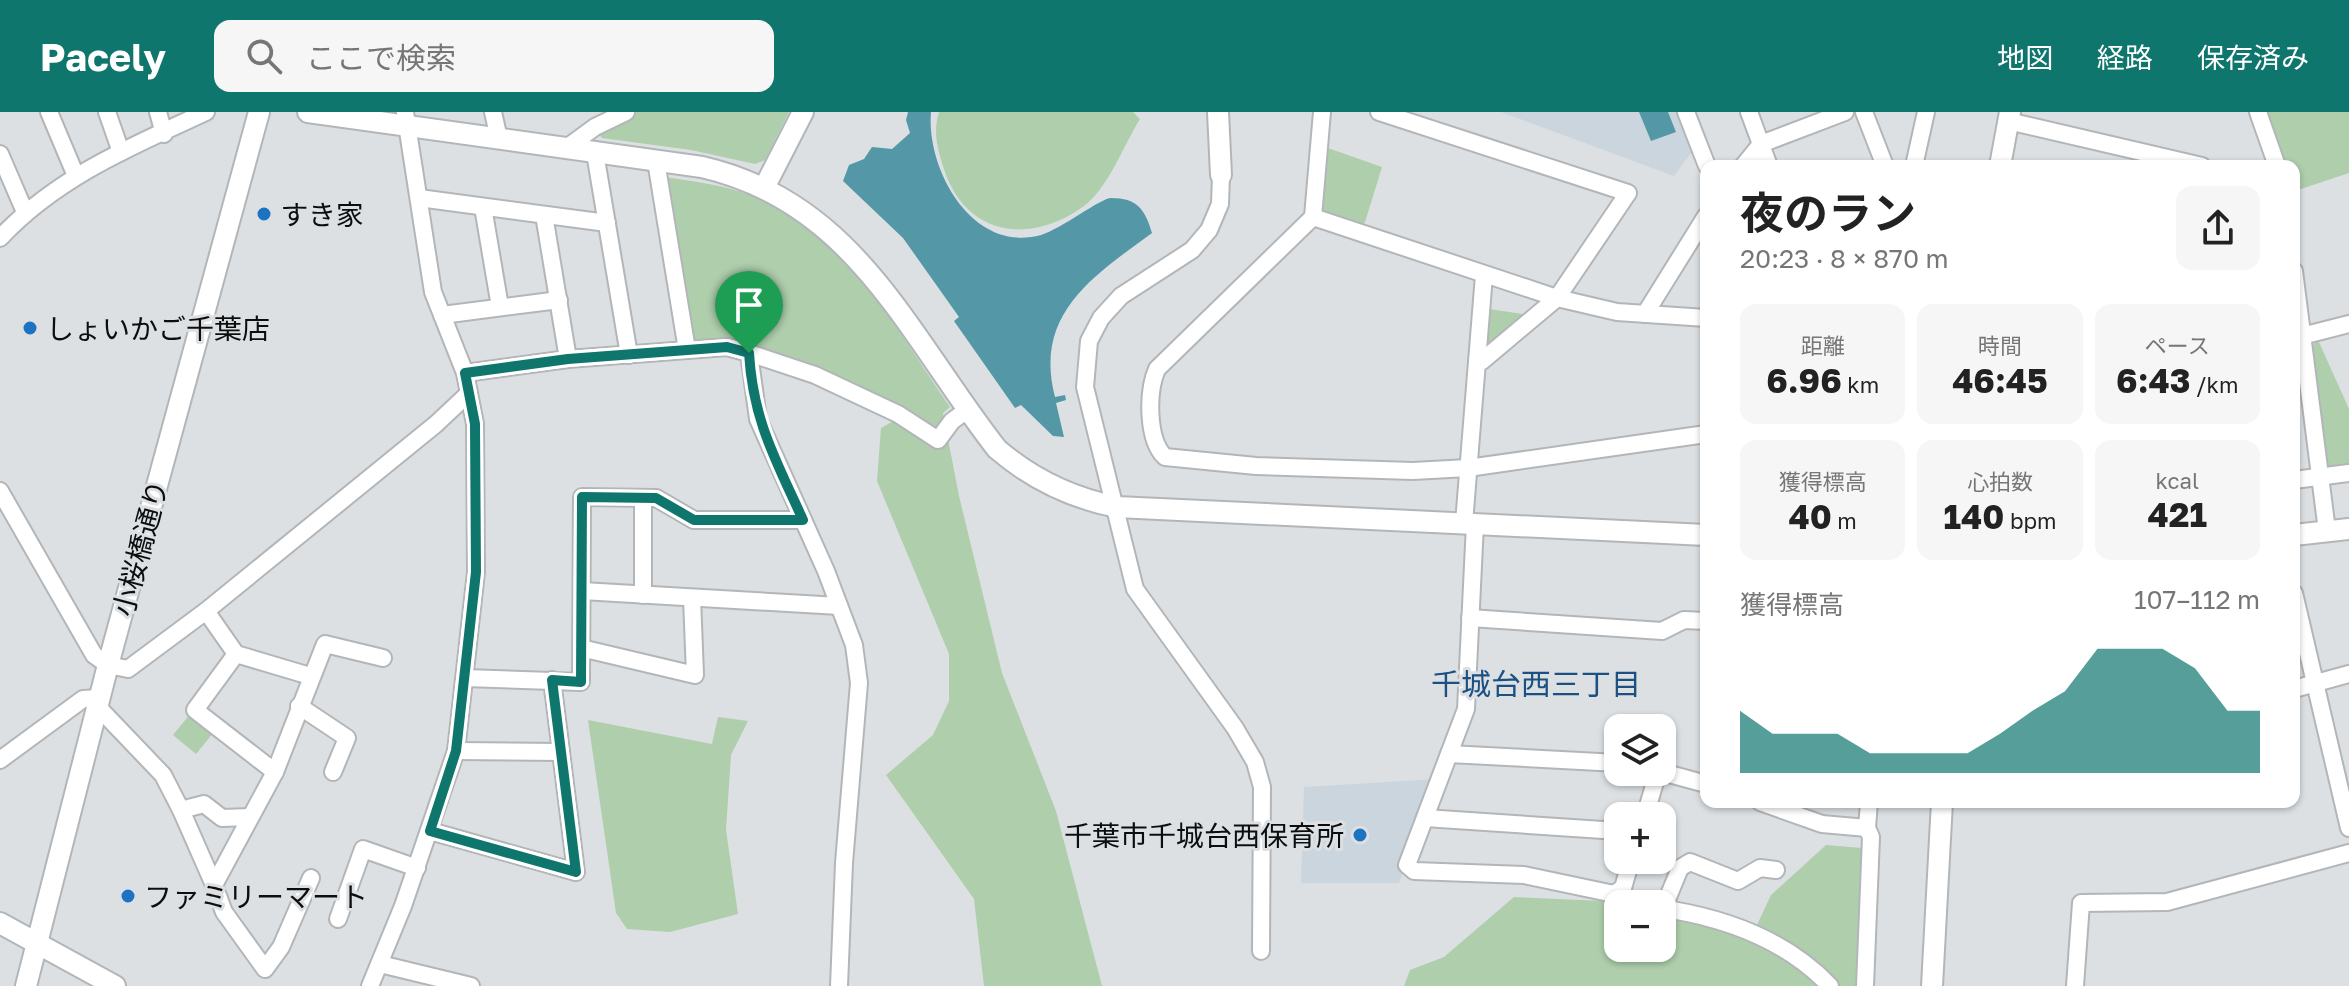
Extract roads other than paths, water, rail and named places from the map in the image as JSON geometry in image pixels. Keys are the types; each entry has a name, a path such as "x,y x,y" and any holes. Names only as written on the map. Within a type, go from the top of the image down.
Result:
{"street":[{"path":"49,112 76,176"},
{"path":"107,112 121,152"},
{"path":"158,112 164,134"},
{"path":"0,238 25,212 76,176 206,112"},
{"name":"小桜橋通り","path":"26,986 98,702 259,112"},
{"path":"308,112 407,119 499,139 734,174 765,186 800,206 855,253 997,449 1019,468 1054,488 1090,502 1117,507 1700,535"},
{"path":"493,112 499,139"},
{"path":"565,149 595,127 626,112"},
{"path":"765,186 803,112"},
{"path":"1218,112 1220,204 1209,230 1192,250 1121,296 1101,318 1089,341 1085,387 1135,589 1235,728 1255,762 1262,787 1261,951"},
{"path":"1322,112 1313,217 1157,369 1152,380 1153,436 1158,451 1165,457 1256,466 1413,471 1468,468 1700,435"},
{"path":"1379,112 1628,193 1557,298 1482,361 1477,361"},
{"path":"1686,112 1705,160"},
{"path":"1749,112 1767,160"},
{"path":"1748,160 1761,144 1845,112"},
{"path":"1864,112 1883,160"},
{"path":"1915,160 1926,112"},
{"path":"2258,112 2275,160"},
{"path":"2001,160 2009,116 2179,160"},
{"path":"370,986 417,868 456,751 476,572 475,424 465,373 433,292 407,119"},
{"path":"595,153 629,355"},
{"path":"0,154 25,212"},
{"path":"656,161 687,350"},
{"path":"419,198 607,223"},
{"path":"483,207 500,307"},
{"path":"544,215 568,359"},
{"path":"1313,217 1557,298 1617,312 1700,318"},
{"path":"1645,314 1700,226"},
{"path":"1484,275 1468,468 1470,618 1466,709 1407,865 1414,871 1524,875 1614,894 1623,888 1627,874"},
{"path":"442,315 559,300"},
{"path":"2300,337 2349,324"},
{"path":"465,373 568,359 727,347 827,380 898,414 938,440 952,421 967,410"},
{"path":"2300,351 2327,531"},
{"path":"749,353 751,393 758,419 854,645 859,683 844,863 839,986"},
{"path":"0,491 94,655 108,665 128,669 206,611 424,434 469,393"},
{"path":"2300,480 2349,473"},
{"path":"465,678 581,682 582,497 656,498 694,520 803,520"},
{"path":"643,498 643,595"},
{"path":"2300,534 2349,529"},
{"path":"582,591 839,606"},
{"path":"581,648 695,675 692,598"},
{"path":"206,611 236,654 310,676"},
{"path":"1470,618 1662,631 1684,620 1700,621"},
{"path":"2300,618 2349,828"},
{"path":"214,885 275,772 325,644 383,658"},
{"path":"236,654 195,710 275,772"},
{"path":"2300,688 2349,674"},
{"path":"430,831 576,872 552,680"},
{"path":"0,760 83,699 98,702 163,775 224,912 265,969 281,947 311,878"},
{"path":"299,706 347,738 333,772"},
{"path":"456,751 561,752"},
{"path":"1449,754 1604,762"},
{"path":"1676,776 1700,782"},
{"path":"181,810 204,804 222,818 250,817"},
{"path":"1777,808 1822,824 1867,828"},
{"path":"1865,986 1871,837 1867,828 1869,808"},
{"path":"1932,986 1942,808"},
{"path":"1425,818 1604,830"},
{"path":"338,919 363,849 417,868"},
{"path":"2075,986 2081,903 2167,902 2349,853"},
{"path":"1776,870 1760,868 1738,881 1690,862 1680,868 1666,902 1672,910 1714,917 1754,934 1808,963 1830,986"},
{"path":"0,923 115,986"},
{"path":"380,964 471,986"}],"water":[{"path":"908,112 931,112 931,134 945,181 958,202 994,232 1016,238 1041,235 1111,198 1134,203 1146,217 1152,233 1090,281 1061,319 1053,342 1051,368 1055,397 1065,395 1066,400 1056,403 1064,437 1053,436 1021,405 1015,408 954,321 959,317 903,238 843,181 849,165 864,159 872,147 892,149 910,133 906,120"},
{"path":"1639,112 1668,112 1676,132 1651,141"}],"place":[{"name":"すき家","path":"264,214"},
{"name":"しょいかご千葉店","path":"30,328"},
{"name":"千葉市千城台西保育所","path":"1360,835"},
{"name":"ファミリーマート","path":"128,896"}],"district":[{"name":"千城台西三丁目","path":"1536,684"}]}
